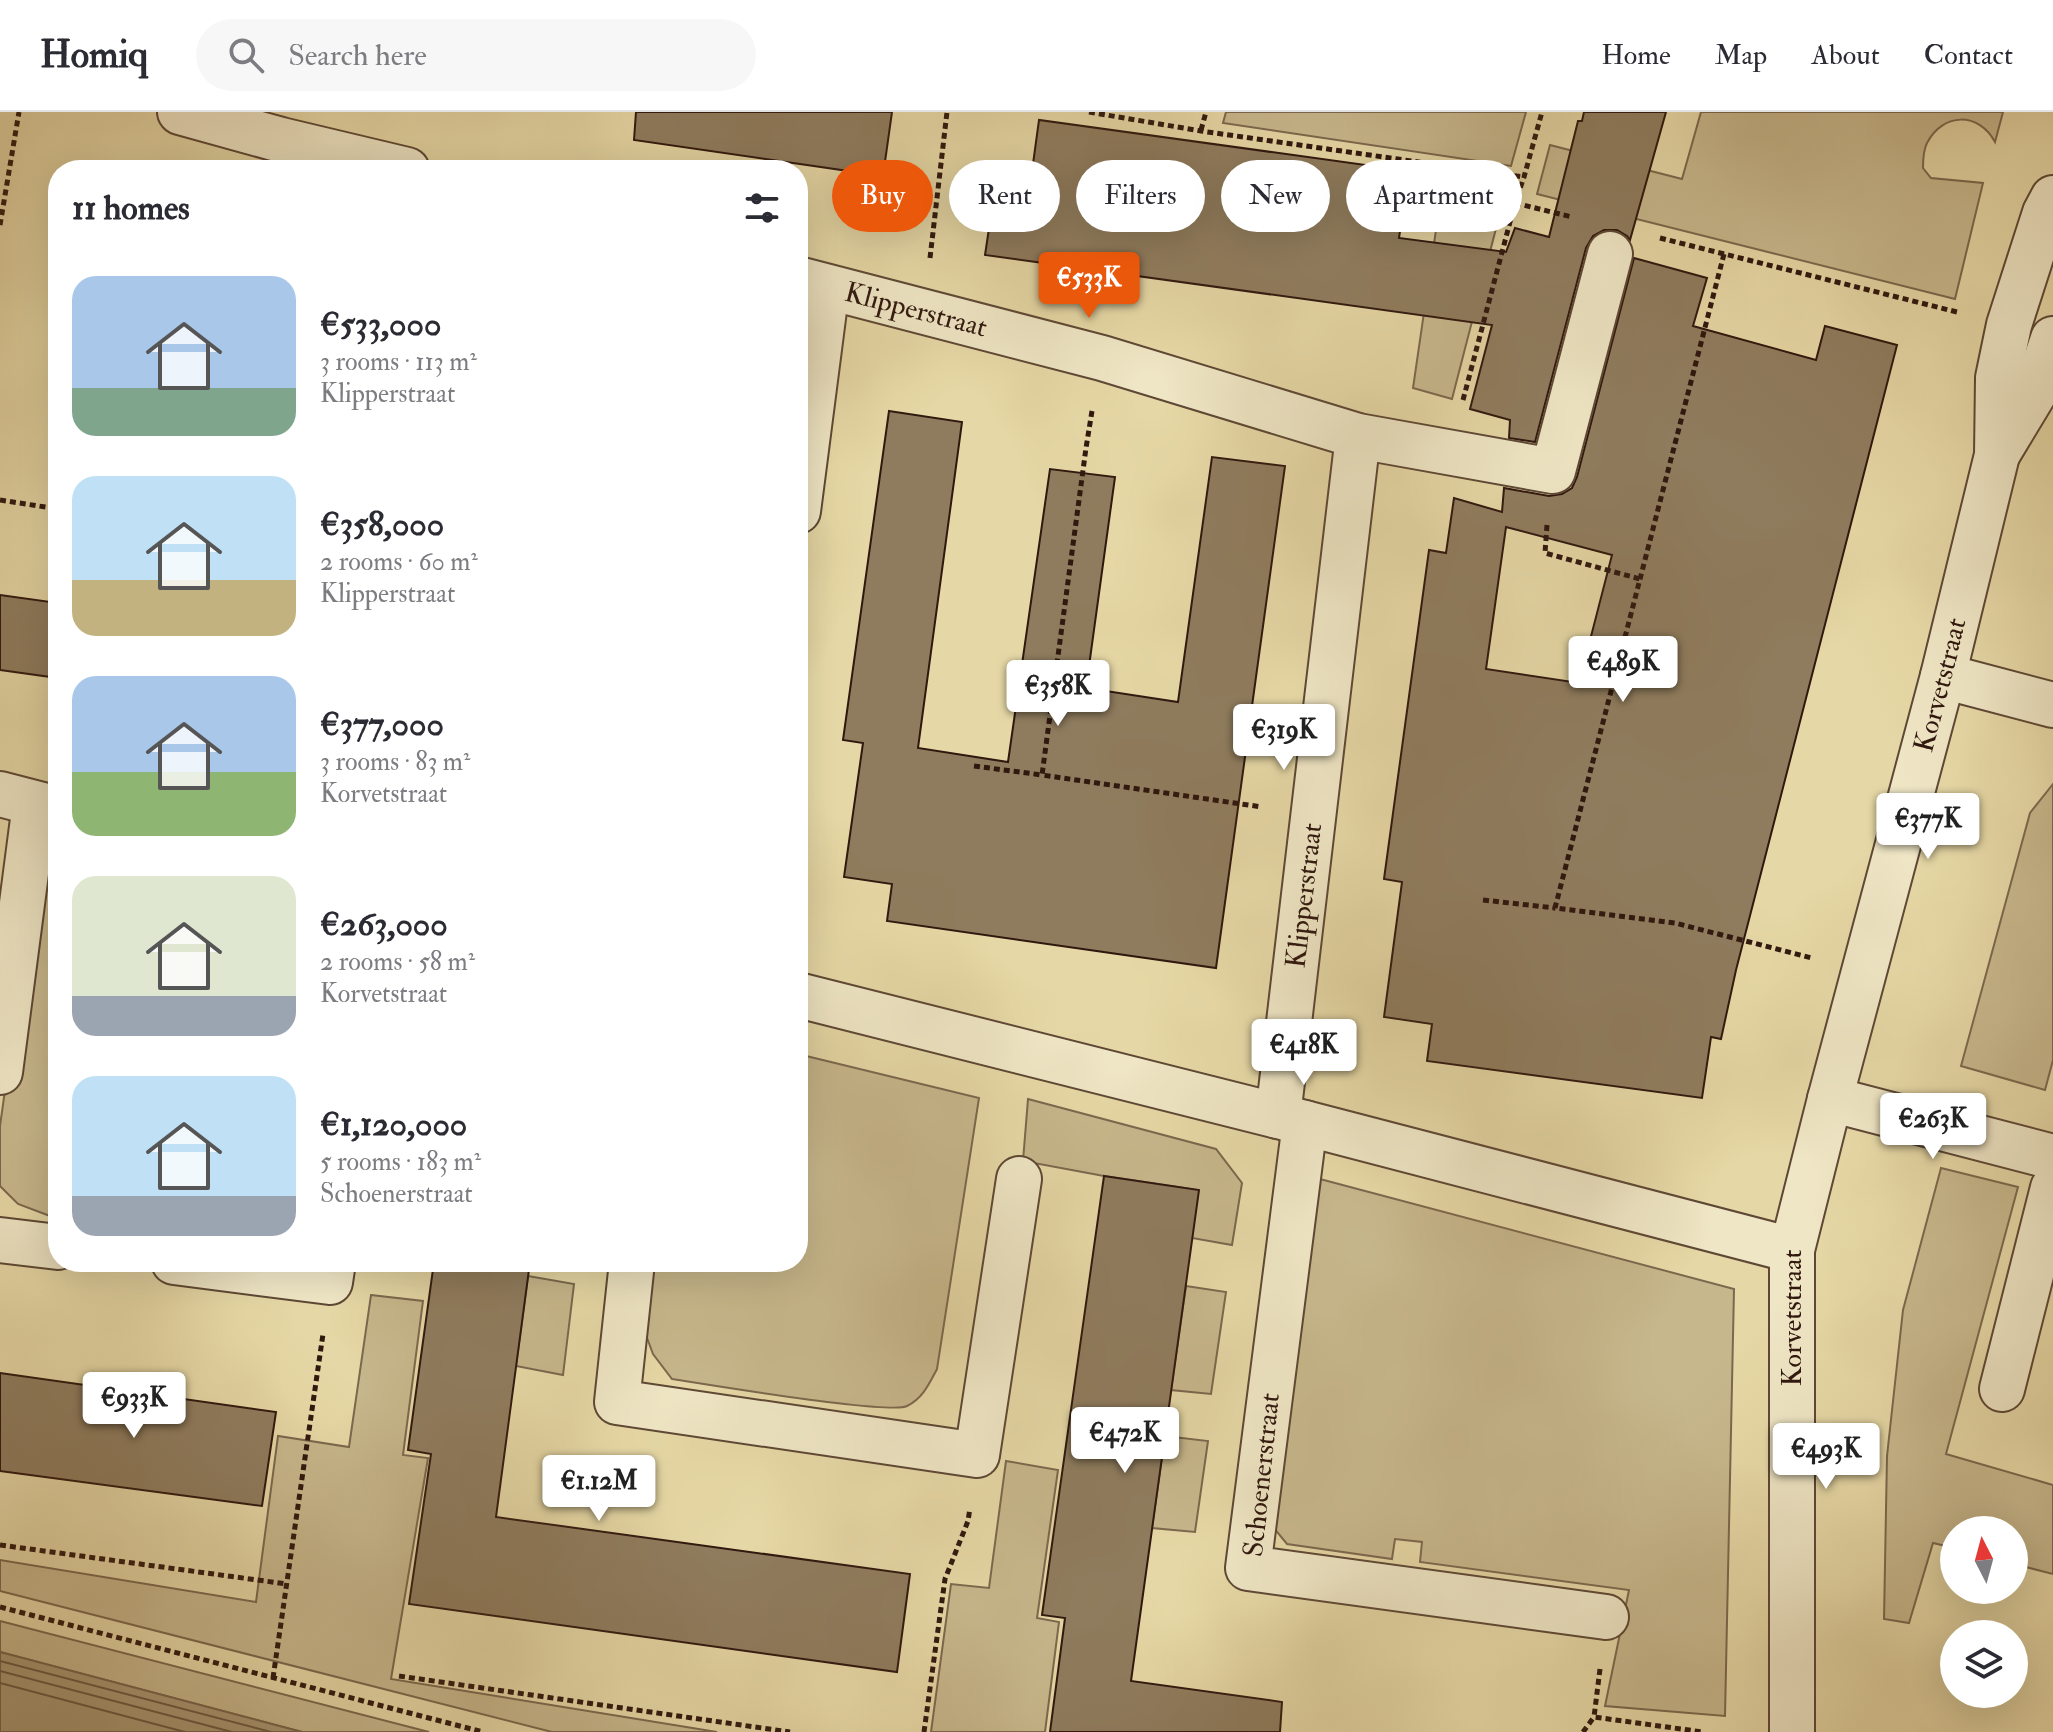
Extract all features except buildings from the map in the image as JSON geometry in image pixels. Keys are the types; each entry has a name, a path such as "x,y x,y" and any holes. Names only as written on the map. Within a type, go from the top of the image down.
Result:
{"street":[{"path":"180,112 279,155 322,160"},
{"name":"Korvetstraat","path":"1792,1732 1792,1250 1943,676 1997,455 1998,378 2009,325 2040,225 2053,198"},
{"path":"1553,471 1628,244"},
{"path":"808,348 812,283"},
{"name":"Klipperstraat","path":"812,283 1102,358 1358,436 1553,471"},
{"name":"Korvetstraat","path":"1997,455 2036,390 2053,339"},
{"name":"Klipperstraat","path":"1292,1119 1313,815 1358,436"},
{"path":"1943,676 2053,705"},
{"path":"0,1072 31,802"},
{"path":"808,998 1292,1119 1792,1250"},
{"path":"1830,1099 2053,1157"},
{"name":"Schoenerstraat","path":"1292,1119 1248,1568 1606,1617"},
{"path":"631,1272 617,1402 977,1455 1019,1179"},
{"path":"2002,1389 2053,1188"},
{"path":"0,1240 48,1246"}],"path":[{"path":"0,225 19,112"},
{"path":"924,312 947,112"},
{"path":"1089,112 1524,177"},
{"path":"1201,131 1206,112"},
{"path":"1522,183 1542,112"},
{"path":"1522,205 1573,217"},
{"path":"1449,452 1507,232"},
{"path":"1628,244 1724,254 2009,325"},
{"path":"1555,908 1724,254"},
{"path":"1042,775 1086,448 1102,358"},
{"path":"1553,471 1545,553 1640,579"},
{"path":"0,500 48,507"},
{"path":"974,766 1313,815"},
{"path":"1483,900 1675,923 1864,971"},
{"path":"273,1678 332,1272"},
{"path":"924,1732 945,1579 968,1521 977,1455"},
{"path":"0,1545 287,1584"},
{"path":"0,1607 483,1732"},
{"path":"1583,1732 1594,1717 1606,1617"},
{"path":"399,1676 790,1732"},
{"path":"1594,1717 1703,1732"}],"shaded area":[{"path":"1226,112 1526,112 1513,160 1471,160 1223,123"},
{"path":"1701,112 2003,112 1995,142 1980,125 1971,121 1951,121 1934,133 1925,149 1923,168 1931,178 1983,183 1955,299 1537,194 1550,145 1682,179"},
{"path":"1436,232 1495,232 1452,399 1413,388"},
{"path":"2053,784 2053,1060 2045,1090 1961,1066 2030,813"},
{"path":"37,860 48,863 48,1215 18,1204 0,1186 0,1126"},
{"path":"808,1056 979,1098 937,1369 913,1403 893,1408 834,1403 672,1379 653,1354 643,1327 650,1272 808,1272"},
{"path":"1028,1099 1216,1149 1242,1183 1232,1245 1192,1238 1198,1190 1023,1161"},
{"path":"1941,1168 2018,1187 1946,1454 2053,1485 2053,1574 2028,1568 2028,1516 1940,1516 1940,1545 1933,1543 1909,1623 1884,1619 1887,1456 1903,1310"},
{"path":"1320,1179 1734,1289 1725,1716 1605,1706 1629,1590 1420,1562 1422,1542 1395,1539 1392,1559 1287,1544 1273,1527"},
{"path":"528,1276 574,1284 563,1375 516,1366"},
{"path":"1186,1286 1226,1292 1211,1394 1171,1390"},
{"path":"371,1295 423,1301 403,1455 428,1458 391,1679 717,1732 552,1732 0,1591 0,1560 256,1602 278,1436 349,1447"},
{"path":"1165,1436 1208,1441 1195,1532 1152,1528"},
{"path":"1006,1461 1058,1470 1037,1618 1059,1622 1045,1732 931,1732 951,1584 989,1588"},
{"path":"0,1621 429,1732 302,1732 0,1652"}],"water":[{"path":"0,1652 302,1732 0,1732"}]}
